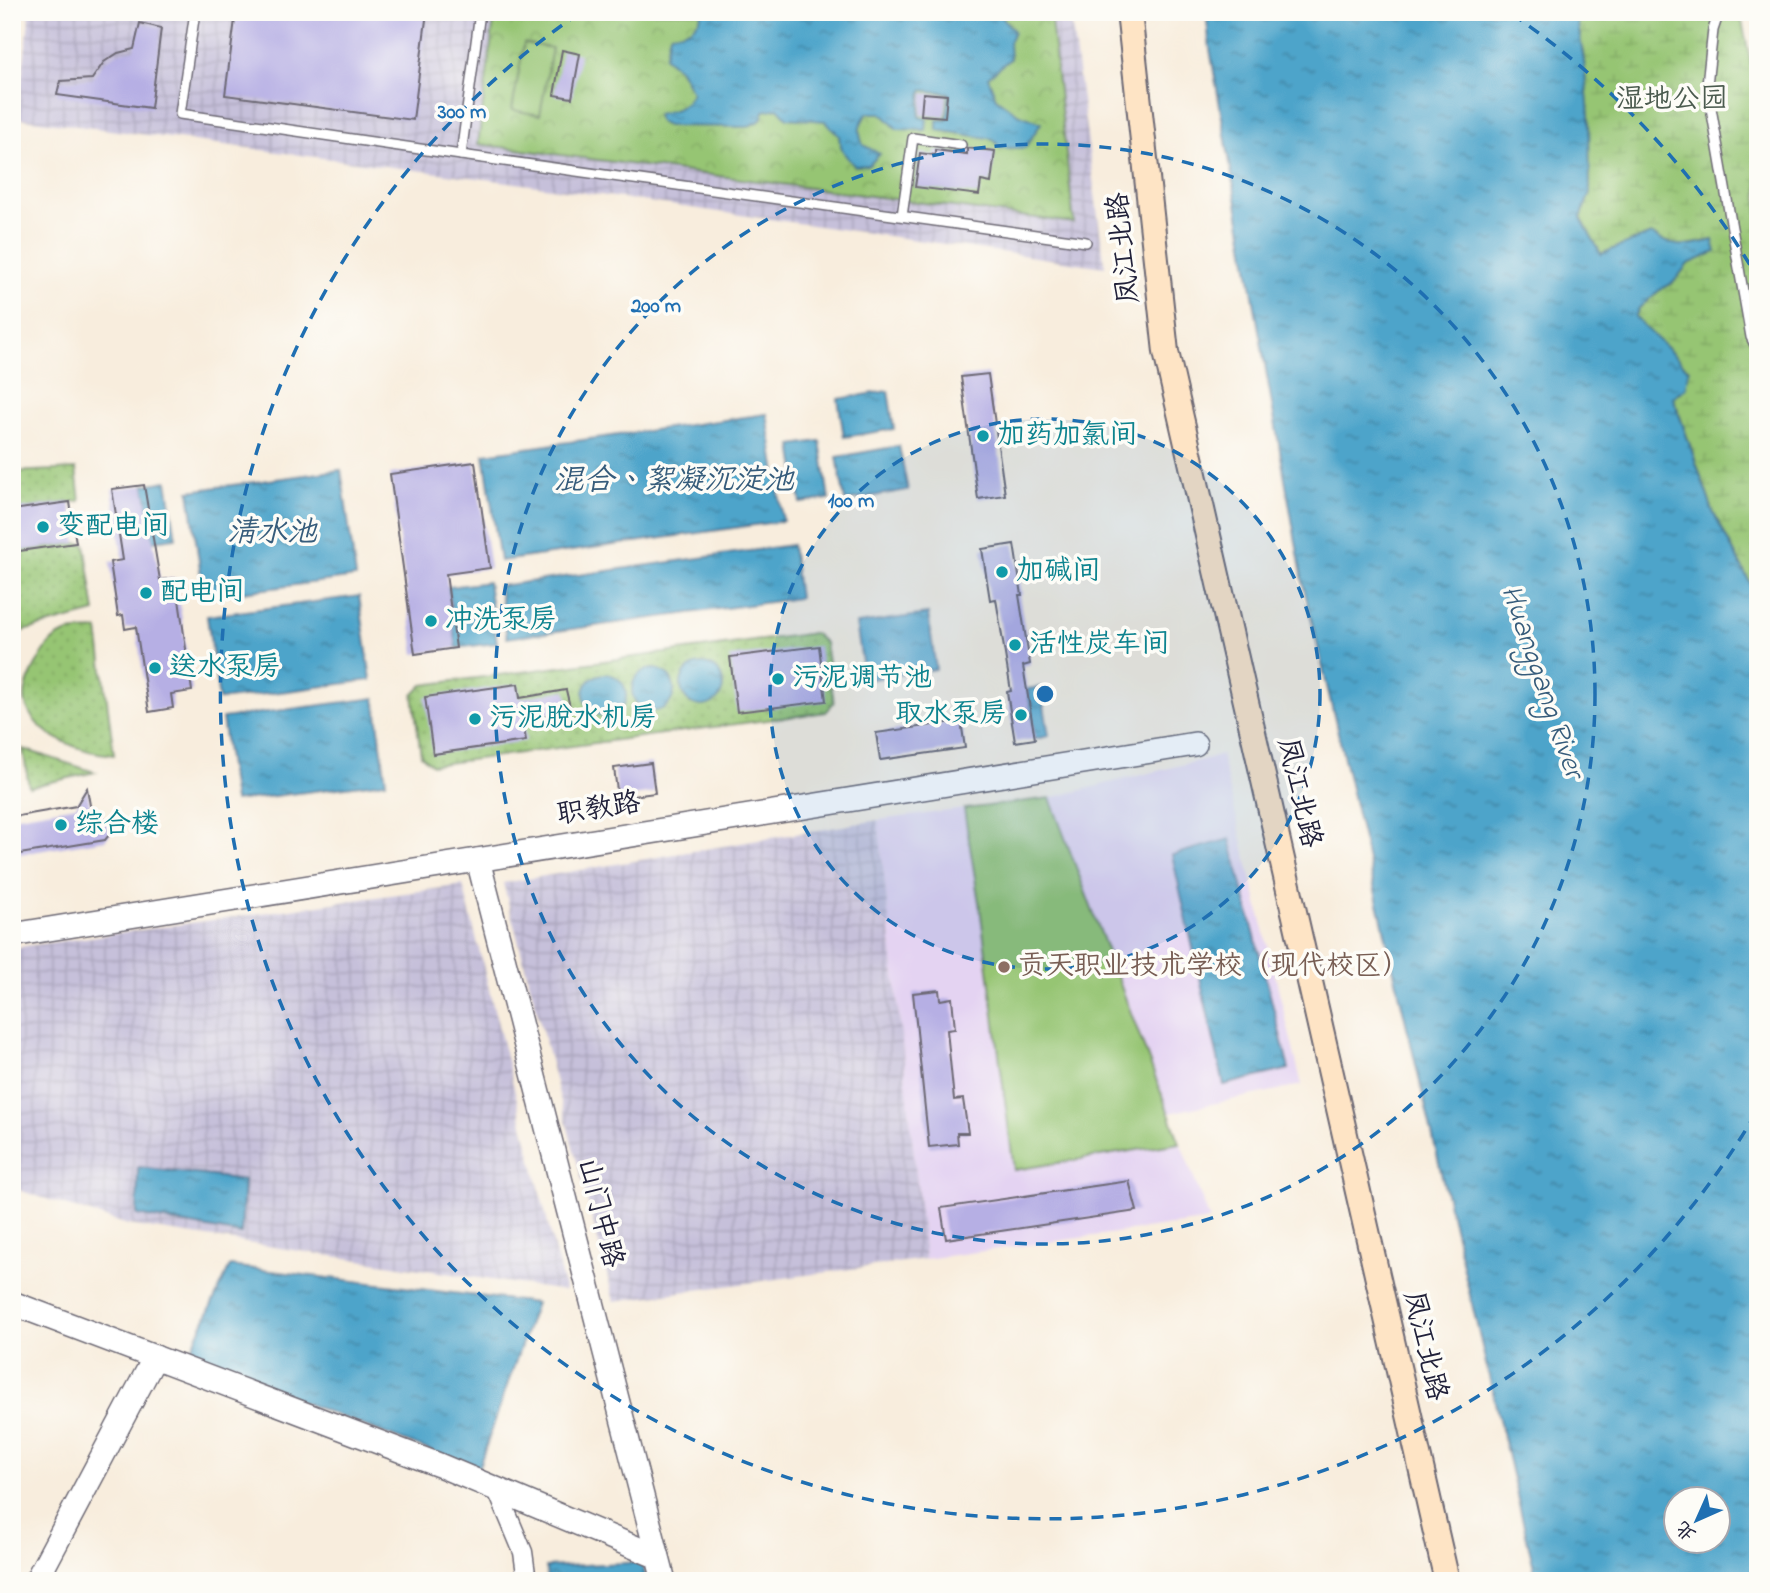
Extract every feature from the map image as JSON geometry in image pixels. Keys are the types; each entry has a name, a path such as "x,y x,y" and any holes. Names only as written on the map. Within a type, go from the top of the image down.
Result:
{"main road":[{"name":"凤江北路","path":"1129,12 1166,352 1447,1581"}],"street":[{"name":"职教路","path":"12,935 1195,744"},
{"name":"山门中路","path":"478,860 664,1581"},
{"path":"12,1303 439,1465 658,1558"},
{"path":"36,1581 155,1357"},
{"path":"496,1490 523,1552 527,1581"}],"lane":[{"path":"195,12 180,114 1086,242"},
{"path":"461,155 480,12"},
{"path":"1719,12 1713,30 1707,85 1751,337 1758,351"},
{"path":"902,216 913,138 961,145"}],"shaded area":[{"path":"30,12 1070,12 1105,267 516,183 17,118"},
{"name":"贡天职业技术学校（现代校区）","path":"1221,755 1302,1085 1169,1113 1210,1220 925,1259 878,820 1050,798"},
{"path":"878,820 925,1259 614,1301 503,883"},
{"path":"463,885 565,1291 128,1225 12,1188 12,948"}],"green space":[{"path":"495,12 1050,12 1074,223 478,144"},
{"name":"湿地公园","path":"1576,12 1740,12 1758,97 1758,598 1714,514 1673,396 1689,370 1635,318 1639,308 1662,288 1673,283 1688,264 1715,252 1712,240 1674,245 1651,234 1601,254 1581,218 1590,192 1584,61"},
{"path":"524,43 552,48 540,115 512,110"},
{"path":"76,469 80,501 12,510 12,472"},
{"path":"85,544 95,612 12,634 12,552"},
{"path":"98,630 114,755 75,747 50,734 31,716 25,699 32,672 52,641 70,632"},
{"path":"814,633 825,643 834,702 826,712 432,765 421,755 413,695 423,685"},
{"path":"23,749 95,772 29,787"},
{"path":"1050,798 1180,1143 1014,1170 981,915 964,809"}],"water":[{"path":"702,12 817,12 852,17 858,12 1001,12 1014,31 1009,43 1010,59 988,77 996,98 1018,114 1041,123 1025,148 1000,148 993,139 937,130 937,120 947,120 949,93 922,90 919,117 927,119 926,130 897,129 881,113 868,113 862,121 861,140 863,145 880,154 869,165 855,166 844,152 839,136 825,121 787,118 778,108 764,111 761,120 747,127 667,126 659,122 657,114 683,105 692,92 680,70 665,57 670,34 691,28 698,22"},
{"name":"Huanggang River","path":"1206,12 1576,12 1589,114 1590,192 1581,218 1601,254 1651,234 1674,245 1713,240 1716,252 1688,264 1673,283 1662,288 1639,308 1635,317 1689,370 1686,388 1673,397 1714,514 1758,598 1758,1581 1537,1581 1304,588 1210,49"},
{"path":"888,391 894,429 844,437 838,399"},
{"name":"混合、絮凝沉淀池","path":"767,414 783,521 500,561 484,454"},
{"path":"820,441 829,499 801,503 792,445"},
{"path":"899,446 908,490 845,501 837,457"},
{"name":"清水池","path":"341,470 356,577 204,597 189,491"},
{"path":"167,481 176,538 153,541 144,485"},
{"path":"792,545 799,598 507,638 499,586"},
{"path":"488,582 497,643 456,648 448,587"},
{"name":"清水池","path":"359,596 371,680 219,700 207,616"},
{"path":"928,614 936,669 865,680 856,624"},
{"path":"702,664 717,670 723,685 717,700 702,706 687,700 681,685 687,670"},
{"path":"653,669 668,675 674,690 668,705 653,711 638,705 632,690 638,675"},
{"path":"605,674 620,680 626,695 620,710 605,716 590,710 584,695 590,680"},
{"path":"1041,687 1049,736 1035,739 1027,689"},
{"path":"375,698 386,782 234,801 222,718"},
{"path":"1230,839 1289,1069 1224,1085 1172,855"},
{"path":"138,1167 244,1180 241,1234 137,1215"},
{"path":"230,1266 536,1303 478,1469 187,1358"},
{"path":"642,1562 647,1581 547,1581 546,1567"}],"building":[{"path":"236,12 427,12 413,120 225,95"},
{"path":"140,23 161,28 151,108 57,95 60,81 92,79 104,62 118,53 134,49"},
{"path":"562,50 580,54 572,98 554,95"},
{"path":"923,93 947,95 945,117 921,115"},
{"path":"967,148 995,151 991,183 981,181 979,195 915,187 920,153 935,155 935,150 967,154"},
{"name":"加药加氯间","path":"988,374 1005,495 978,499 961,377"},
{"path":"475,462 490,568 446,574 456,648 415,654 390,474"},
{"path":"144,485 160,580 176,578 192,691 171,694 173,708 149,712 136,627 125,629 123,615 118,616 110,562 123,560 112,489"},
{"name":"变配电间","path":"70,502 76,543 12,552 12,510"},
{"path":"1014,544 1030,664 1023,666 1035,739 1015,742 1007,692 1011,691 996,599 990,600 982,549"},
{"name":"污泥调节池","path":"819,646 826,701 737,712 730,657"},
{"name":"污泥脱水机房","path":"518,684 520,698 566,690 571,711 523,720 526,741 433,754 425,697"},
{"path":"961,721 965,748 880,760 876,733"},
{"path":"651,763 655,793 618,798 614,768"},
{"name":"综合楼","path":"87,788 92,817 102,816 109,822 110,834 105,840 20,854 12,845 12,817 76,806"},
{"path":"939,990 940,1000 952,998 955,1029 947,1030 954,1100 963,1099 968,1133 957,1133 958,1144 929,1147 913,993"},
{"path":"1129,1181 1137,1211 946,1239 941,1208"}],"place":[{"name":"加药加氯间","path":"983,436"},
{"name":"变配电间","path":"43,527"},
{"name":"加碱间","path":"1002,572"},
{"name":"配电间","path":"146,593"},
{"name":"冲洗泵房","path":"431,621"},
{"name":"活性炭车间","path":"1015,645"},
{"name":"送水泵房","path":"155,668"},
{"name":"污泥调节池","path":"778,679"},
{"name":"取水泵房","path":"1021,715"},
{"name":"污泥脱水机房","path":"475,719"},
{"name":"综合楼","path":"61,825"},
{"name":"贡天职业技术学校（现代校区）","path":"1004,967"}]}
